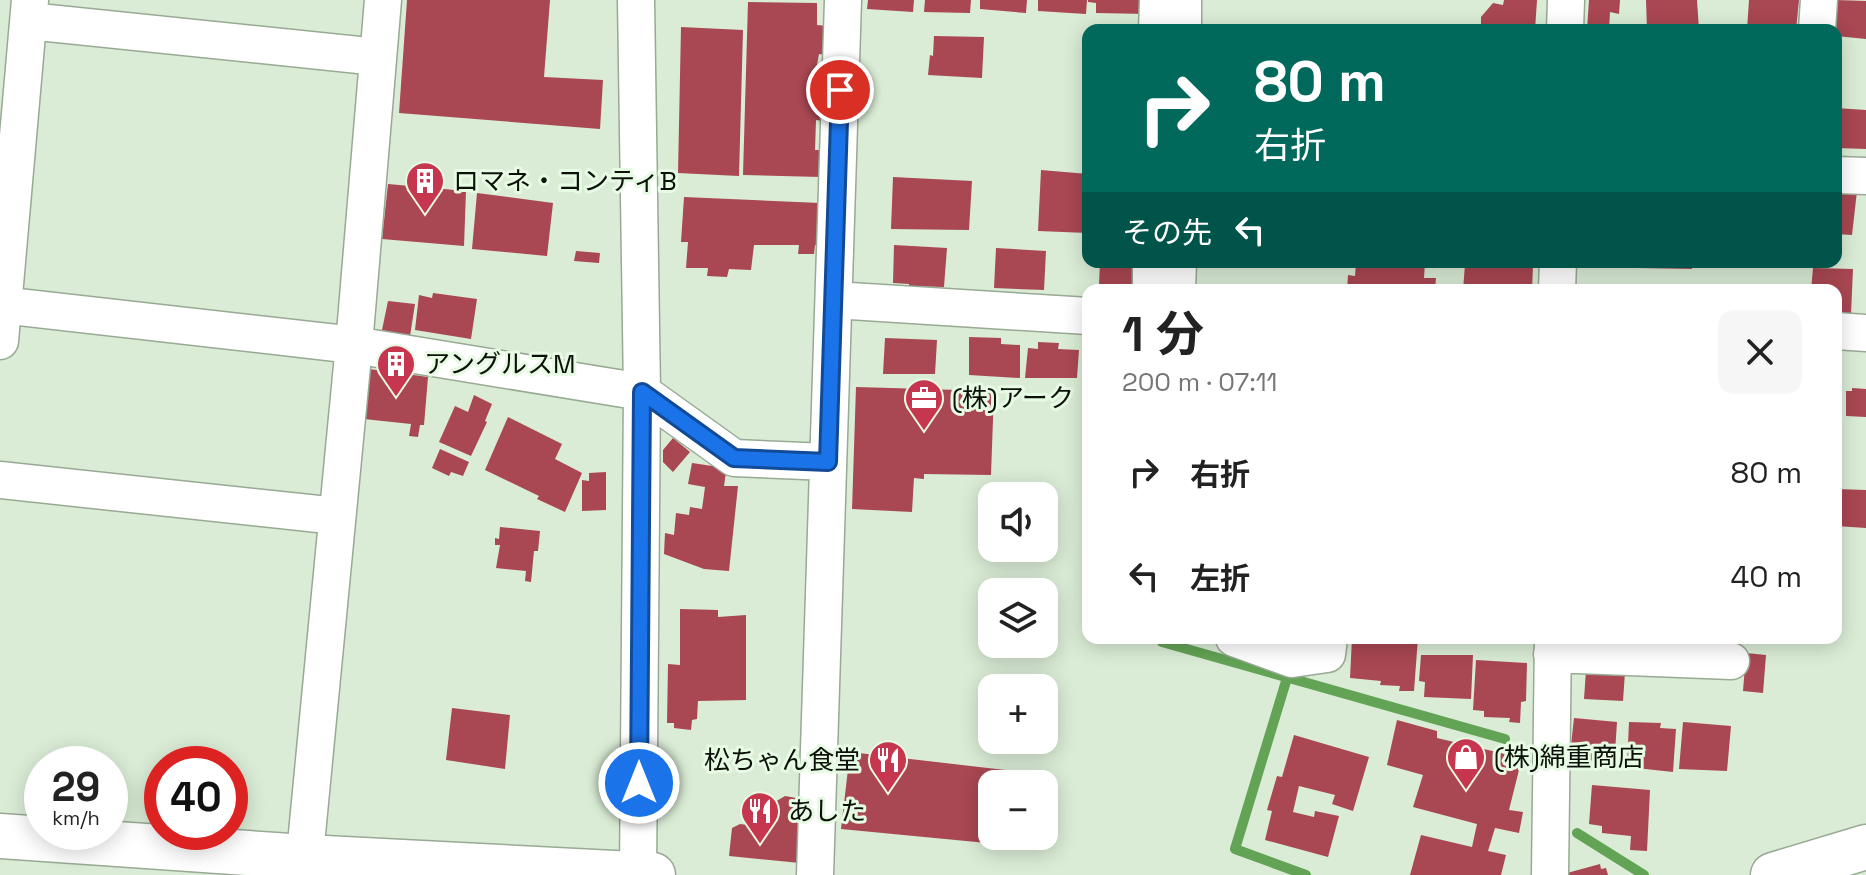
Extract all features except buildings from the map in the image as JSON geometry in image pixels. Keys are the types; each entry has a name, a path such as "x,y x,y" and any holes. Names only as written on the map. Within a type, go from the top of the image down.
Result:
{"main road":[{"path":"0,836 304,866 643,875"},
{"path":"1773,875 1866,847"}],"street":[{"path":"304,866 354,345 383,0"},
{"path":"636,0 642,392 643,875"},
{"path":"815,875 843,0"},
{"path":"1157,24 1158,0"},
{"path":"1183,0 1183,24"},
{"path":"1565,24 1566,0"},
{"path":"1817,24 1819,0"},
{"path":"0,341 30,10 378,57"},
{"path":"1842,175 1866,176"},
{"path":"834,300 1082,316"},
{"path":"1,306 354,345 642,392 734,458 828,462"},
{"path":"1842,331 1866,333"},
{"path":"0,480 337,516"},
{"path":"1251,644 1292,659 1327,654 1328,644"},
{"path":"1550,875 1552,646 1731,661"}],"waterway":[{"path":"1169,644 1505,739"},
{"path":"1287,678 1235,849 1306,875"},
{"path":"1577,833 1644,875"}],"place":[{"name":"ロマネ・コンティB","path":"425,215"},
{"name":"アングルスM","path":"396,398"},
{"name":"(株)アーク","path":"924,432"},
{"name":"(株)綿重商店","path":"1466,791"},
{"name":"松ちゃん食堂","path":"888,794"},
{"name":"あした","path":"760,845"}],"route":[{"path":"639,783 642,392 734,458 828,462 840,90"}]}
